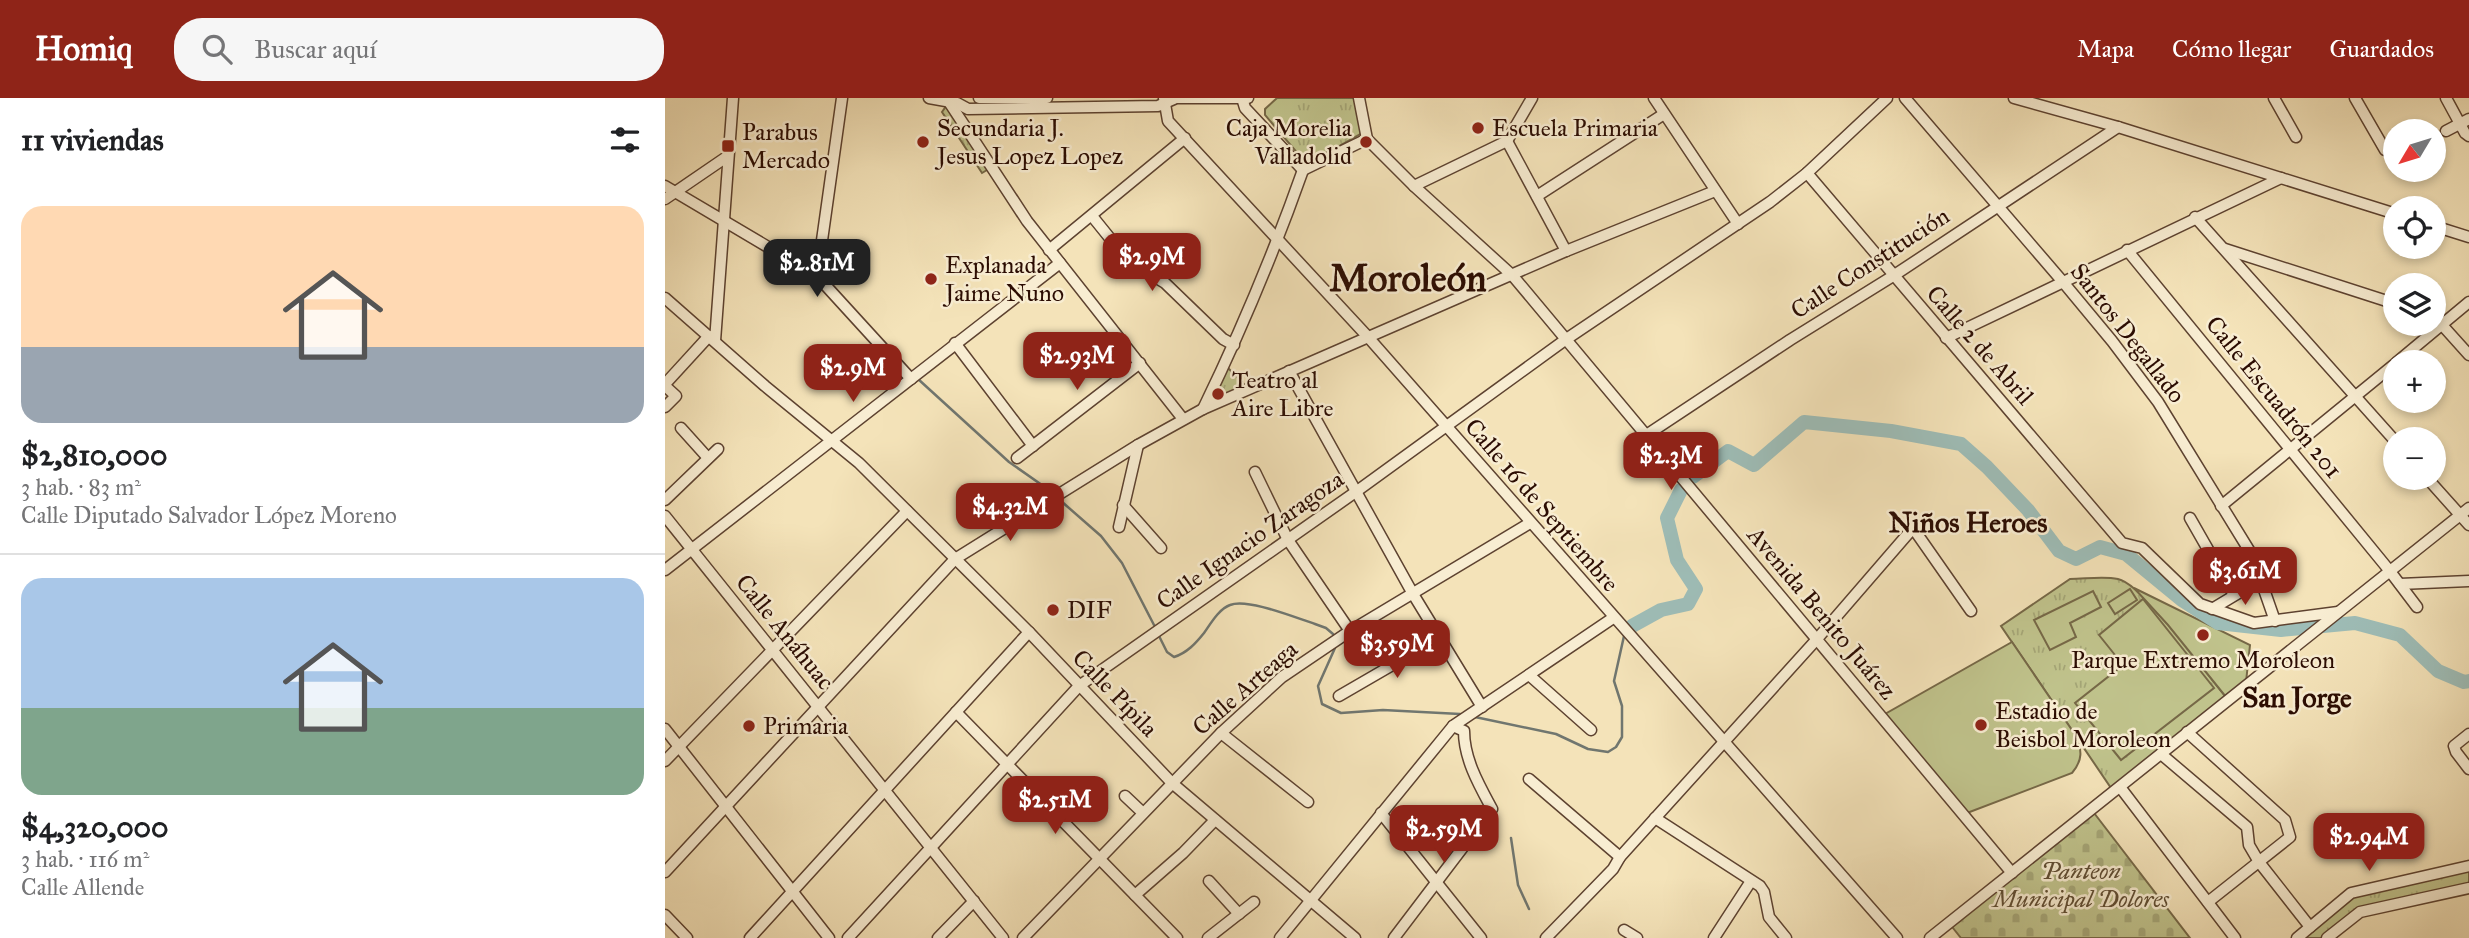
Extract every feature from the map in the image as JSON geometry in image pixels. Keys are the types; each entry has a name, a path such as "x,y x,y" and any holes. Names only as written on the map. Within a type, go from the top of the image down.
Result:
{"street":[{"path":"665,407 676,396 665,385 712,338 733,98"},
{"path":"817,276 842,98"},
{"path":"929,98 958,101 968,109 1248,98"},
{"path":"979,98 1047,98"},
{"path":"1241,98 1245,108 1303,170"},
{"path":"1203,409 1279,240 1303,170 1367,139 1359,98"},
{"path":"1414,186 1507,141 1532,98"},
{"path":"1654,98 1738,224"},
{"name":"Calle Ignacio Zaragoza","path":"848,938 1079,687 1565,340 1738,224 1807,173 1887,98"},
{"name":"Santos Degallado","path":"1905,98 2063,282 2158,402 2252,555 2276,621"},
{"path":"2014,98 2118,127 2383,210"},
{"path":"2274,98 2296,137"},
{"path":"2354,98 2383,147"},
{"path":"2447,98 2465,121 2469,136"},
{"name":"Calle 16 de Septiembre","path":"1168,100 1168,121 1368,337 1897,938"},
{"path":"958,101 1027,221 1183,419"},
{"path":"1537,196 1664,114"},
{"path":"2447,130 2465,121"},
{"name":"Calle Constitución","path":"1645,436 2118,127"},
{"path":"1049,250 1185,138"},
{"name":"Avenida Benito Juárez","path":"1367,139 1414,186 1513,276 2012,873"},
{"path":"1507,141 1566,251"},
{"path":"665,199 670,189 728,156"},
{"name":"Calle 2 de Abril","path":"1807,173 2122,543 2142,548 2200,604 2213,609"},
{"path":"1946,338 2281,178"},
{"path":"670,189 817,276 911,379"},
{"path":"665,872 955,559 1138,445 1203,409 1566,251 1714,191"},
{"path":"1092,216 1117,247 1140,268 1165,283 1223,339 1234,345"},
{"path":"2195,217 2383,427"},
{"path":"2446,230 2469,237"},
{"path":"2223,248 2383,300"},
{"name":"Calle Escuadrón 201","path":"2127,250 2417,607"},
{"path":"665,570 1060,262"},
{"name":"Calle Pípila","path":"665,298 765,386 833,440 1029,632 1172,783 1355,938"},
{"path":"2446,315 2469,302"},
{"path":"2446,329 2469,355"},
{"path":"2409,350 2422,336"},
{"path":"955,343 1034,446"},
{"path":"1017,458 1140,363"},
{"path":"1289,371 1477,710"},
{"path":"2221,506 2383,374"},
{"path":"681,428 708,458"},
{"path":"1119,527 1138,445"},
{"path":"665,500 718,449"},
{"path":"1255,472 1288,540 1350,631"},
{"path":"2441,490 2465,511 2469,525"},
{"path":"1123,505 1161,548"},
{"path":"665,761 907,511"},
{"path":"1930,938 2465,511"},
{"name":"Calle Anáhuac","path":"665,516 1003,938"},
{"path":"2190,518 2234,595"},
{"name":"Calle Arteaga","path":"1023,938 1221,733 1282,677 1350,631 1530,523"},
{"path":"1546,938 1613,869 1620,857 1817,639 1913,528 1971,611"},
{"path":"2213,609 2262,579"},
{"path":"2400,583 2469,581"},
{"path":"2213,609 2254,623 2337,613"},
{"path":"1280,938 1456,724 1613,618"},
{"path":"750,938 1029,632"},
{"path":"1339,696 1439,638"},
{"path":"1529,675 1591,730"},
{"path":"956,712 1177,938"},
{"path":"1394,938 1492,809 1468,758 1464,731 1456,724"},
{"path":"665,729 829,938"},
{"path":"2187,732 2285,820 2290,837 2208,902"},
{"path":"1221,733 1308,802"},
{"path":"2469,734 2454,746 2469,769"},
{"path":"2161,754 2247,827 2249,845 2259,862 2310,927"},
{"path":"1529,779 1620,857"},
{"path":"2120,787 2235,938"},
{"path":"1125,796 1143,813"},
{"path":"1381,813 1481,938"},
{"path":"1655,818 1762,888 1769,918 1786,938"},
{"path":"1135,895 1183,853 1215,820"},
{"path":"2297,938 2351,893 2469,866"},
{"path":"1209,881 1239,914"},
{"path":"1714,938 1751,881"},
{"path":"2327,938 2360,912 2469,888"},
{"path":"938,938 974,901"},
{"path":"1208,938 1254,902"},
{"path":"665,915 687,938"},
{"path":"1624,930 1637,938"}],"green space":[{"path":"1277,98 1356,98 1362,133 1311,162 1305,162 1265,115 1265,109"},
{"path":"949,102 992,167 982,173 942,112"},
{"path":"1225,365 1249,389 1203,409"},
{"path":"2112,578 2129,585 2158,612 2226,697 2111,788 2001,626 2070,579"},
{"name":"Parque Extremo Moroleon","path":"2134,588 2250,645 2246,682 2226,697 2168,625"},
{"path":"2130,589 2137,600 2115,614 2108,603"},
{"path":"2093,591 2101,607 2070,623 2076,637 2050,650 2034,620"},
{"path":"2143,599 2214,688 2121,760 2075,703 2123,665 2099,635"},
{"name":"Estadio de Beisbol Moroleon","path":"2012,642 2076,736 2080,759 2072,773 1967,813 1885,714"},
{"name":"Panteon Municipal Dolores","path":"2091,809 2190,938 1961,938 1949,923"},
{"path":"2469,868 2469,888 2360,912 2327,938 2297,938 2351,894"}],"waterway":[{"path":"918,379 1009,462 1049,490"},
{"path":"1693,477 1728,451 1754,465 1804,422 1891,431 1961,444 2028,510 2059,551 2076,559 2100,547 2126,554 2182,600 2218,623 2281,630 2355,623 2400,635 2438,671 2464,682 2469,681"},
{"path":"1632,626 1661,610 1688,604 1696,589 1677,560 1667,518 1681,490"},
{"path":"1061,501 1101,536 1122,563 1154,625"},
{"path":"1159,636 1167,652 1174,657 1179,655 1194,644 1222,610 1238,604 1260,606 1326,628 1333,634"},
{"path":"1475,717 1556,734 1588,749 1608,752 1616,747 1622,737 1622,706 1614,681 1624,636"},
{"path":"1335,648 1318,686 1322,704 1341,713 1383,710 1460,714"},
{"path":"1511,838 1518,885 1529,909"}],"place":[{"name":"Escuela Primaria","path":"1478,128"},
{"name":"Secundaria J. Jesus Lopez Lopez","path":"923,142"},
{"name":"Caja Morelia Valladolid","path":"1366,142"},
{"name":"Parabus Mercado","path":"728,146"},
{"name":"Explanada Jaime Nuno","path":"931,279"},
{"name":"Teatro al Aire Libre","path":"1218,394"},
{"name":"DIF","path":"1053,610"},
{"name":"Parque Extremo Moroleon","path":"2203,635"},
{"name":"Estadio de Beisbol Moroleon","path":"1981,725"},
{"name":"Primaria","path":"749,726"}],"district":[{"name":"Moroleón","path":"1408,278"},
{"name":"Niños Heroes","path":"1968,522"},
{"name":"San Jorge","path":"2297,697"}]}
